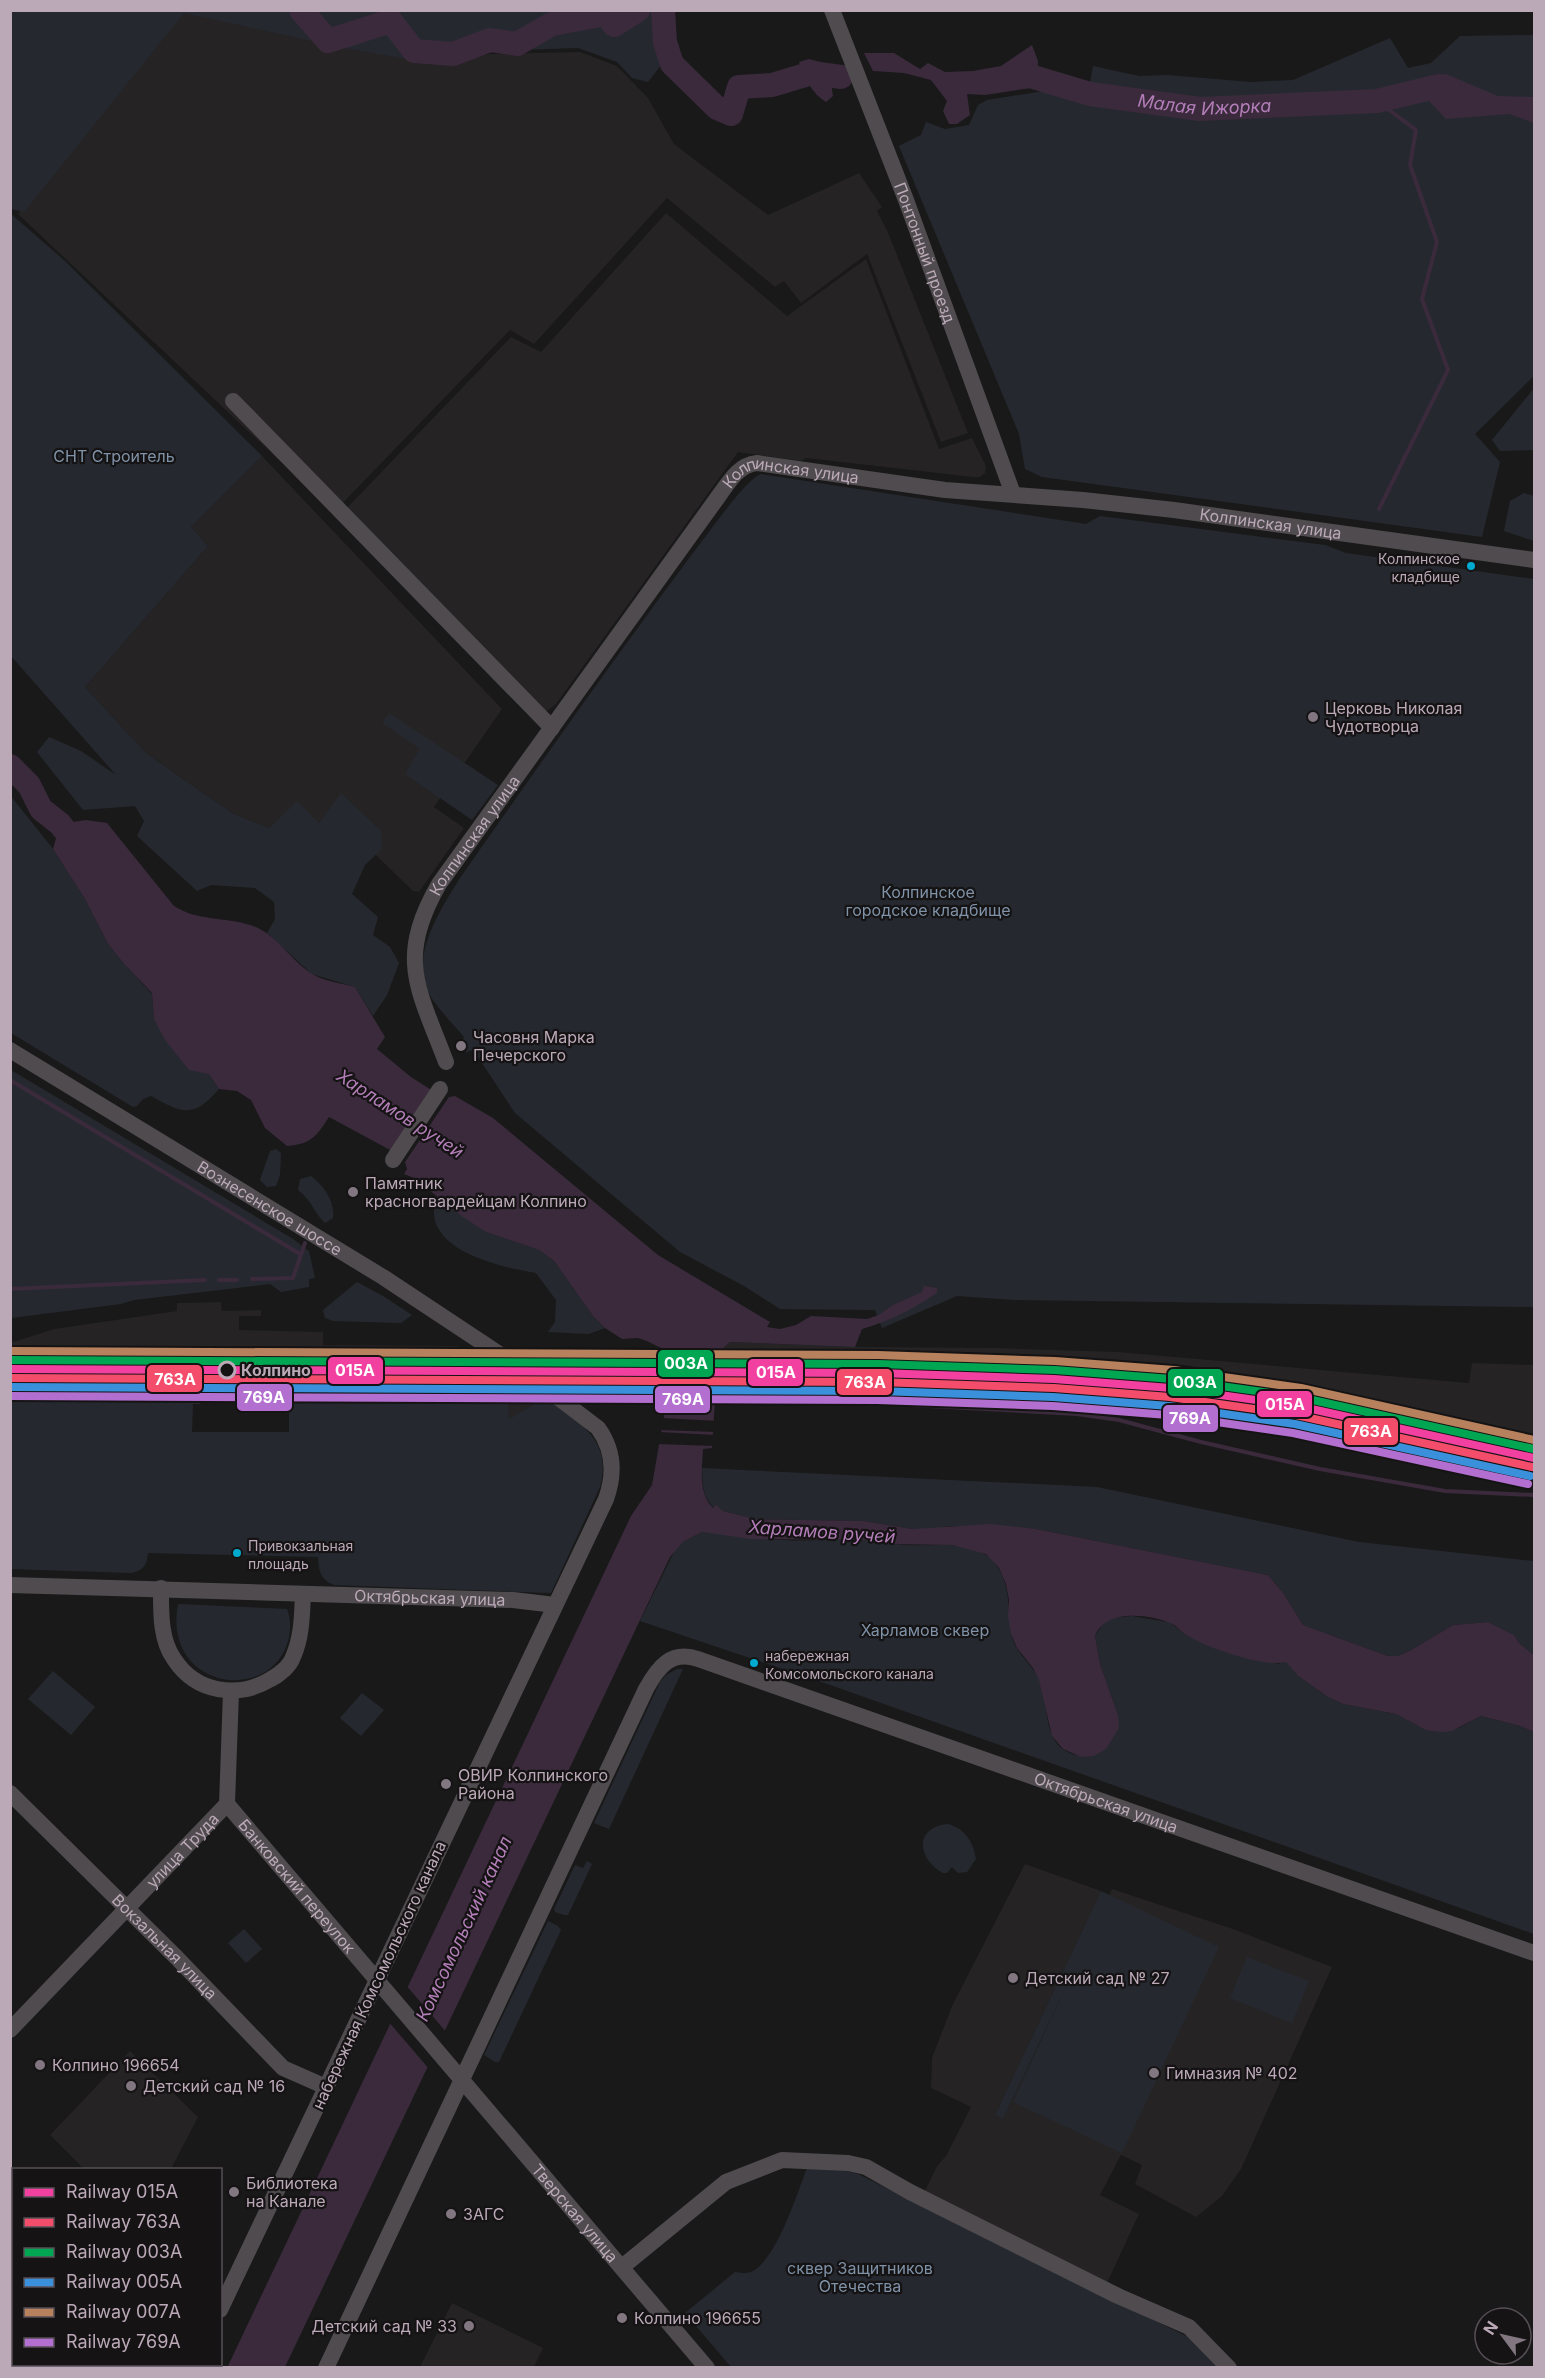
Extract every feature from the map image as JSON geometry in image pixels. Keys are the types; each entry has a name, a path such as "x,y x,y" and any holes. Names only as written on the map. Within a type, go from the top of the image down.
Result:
{"street":[{"name":"Понтонный проезд","path":"832,10 862,84 1014,494"},
{"path":"233,401 552,728"},
{"name":"Колпинская улица","path":"446,1062 417,985 413,958 418,928 426,906 439,884 718,497 739,470 747,464 945,490 1014,494 1174,510 1534,560"},
{"name":"Вознесенское шоссе","path":"10,1050 352,1258 525,1372"},
{"path":"393,1160 440,1089"},
{"name":"набережная Комсомольского канала","path":"222,2306 606,1499 612,1478 612,1460 607,1443 598,1428 525,1372"},
{"path":"10,1585 161,1588 303,1594 299,1639 293,1659 277,1676 258,1687 231,1692 212,1689 191,1678 175,1661 166,1645 161,1588"},
{"name":"Октябрьская улица","path":"303,1594 513,1600 555,1605"},
{"name":"Октябрьская улица","path":"462,2079 646,1689 660,1666 677,1656 698,1659 1534,1953"},
{"name":"улица Труда","path":"10,2030 128,1910 227,1804 231,1692"},
{"name":"Вокзальная улица","path":"10,1793 283,2068 326,2088"},
{"name":"Банковский переулок","path":"227,1804 445,2058"},
{"name":"Тверская улица","path":"445,2058 707,2367"},
{"path":"326,2367 462,2079"},
{"path":"622,2267 726,2182 782,2160 848,2163 866,2167 910,2192 1118,2296 1189,2327 1229,2367"}],"shaded area":[{"path":"177,11 393,53 448,60 491,54 580,52 617,66 648,98 674,144 768,215 859,173 882,207 877,211 887,230 968,433 941,442 867,254 801,303 784,281 775,287 667,198 534,344 510,330 334,512 18,214"},
{"path":"666,213 787,316 866,259 939,449 972,438 986,466 985,473 980,477 973,477 806,458 801,461 738,452 556,704 544,713 345,510 511,337 541,352"},
{"path":"262,456 502,709 434,807 464,828 419,892 413,891 329,810 319,823 297,802 269,828 232,813 146,753 85,687 208,546 191,527"},
{"path":"221,1302 222,1311 261,1310 261,1316 239,1316 239,1330 323,1332 323,1345 458,1346 458,1357 489,1356 545,1396 509,1420 508,1389 283,1387 283,1397 187,1397 186,1385 11,1386 10,1343 54,1329 177,1311 177,1303"},
{"path":"730,1342 1118,1352 1469,1383 1472,1363 1534,1365 1534,1468 1319,1419 1125,1393 859,1379 738,1379 735,1355 718,1353"},
{"name":"Гимназия № 402","path":"1025,1864 1101,1891 995,2115 1003,2119 1112,1889 1233,1929 1332,1967 1241,2169 1222,2196 1196,2217 1135,2184 1142,2165 1121,2155 1100,2195 1139,2214 1107,2283 924,2193 971,2107 931,2088 932,2058 952,2006"},
{"name":"Детский сад № 16","path":"130,2051 198,2117 172,2168 83,2168 50,2135"},
{"name":"Детский сад № 33","path":"452,2303 543,2348 534,2367 420,2367"}],"green space":[{"path":"10,11 672,11 675,47 648,82 632,78 617,62 578,48 483,51 449,58 408,59 344,48 184,13 24,212 11,209"},
{"path":"1534,35 1534,376 1475,434 1500,462 1482,537 1042,477 1025,469 1019,434 899,146 921,135 926,122 945,129 969,125 978,105 987,100 1044,91 1087,100 1093,66 1139,76 1167,75 1251,82 1293,80 1390,38 1408,68 1431,63 1460,36"},
{"name":"СНТ Строитель","path":"10,213 65,261 262,456 191,527 208,546 85,687 146,753 232,813 269,828 297,801 319,823 341,793 381,831 382,849 365,865 352,894 378,917 373,935 390,947 399,963 387,995 373,1016 355,987 312,974 267,933 275,919 274,902 255,888 211,885 197,891 137,836 144,821 135,806 83,810 37,752 49,737 81,751 116,775 11,656"},
{"path":"1534,388 1534,450 1500,451 1492,440"},
{"name":"Колпинское городское кладбище","path":"761,474 1086,524 1100,516 1325,545 1346,553 1534,579 1534,1307 1015,1300 957,1296 882,1328 875,1310 780,1309 744,1286 680,1252 515,1113 478,1057 471,1050 466,1053 466,1046 462,1041 464,1037 429,994 424,979 423,964 430,933 460,878 606,671 727,508 754,478"},
{"path":"1524,493 1534,496 1534,541 1504,531 1510,501"},
{"path":"389,713 498,785 472,820 405,774 420,749 382,723"},
{"path":"10,795 53,849 85,899 108,944 152,994 154,1019 209,1074 219,1089 202,1105 195,1109 180,1109 151,1096 133,1107 11,1033"},
{"path":"11,1070 293,1239 309,1251 315,1278 309,1279 309,1287 281,1292 270,1284 134,1300 121,1304 11,1318"},
{"path":"276,1149 281,1153 280,1175 276,1186 267,1187 260,1180 270,1151"},
{"path":"311,1176 324,1189 332,1206 333,1218 325,1223 298,1190 300,1179"},
{"path":"437,1194 486,1232 539,1250 554,1261 593,1316 605,1328 589,1334 548,1332 555,1322 556,1300 536,1273 480,1259 454,1245 444,1236 435,1222 434,1210"},
{"path":"357,1282 412,1315 401,1323 333,1321 325,1318 323,1310"},
{"path":"187,1385 187,1397 201,1397 200,1404 193,1404 192,1432 289,1432 289,1387 508,1389 509,1419 545,1396 590,1433 597,1444 602,1456 603,1470 600,1487 551,1593 334,1585 321,1574 318,1557 148,1553 144,1567 131,1573 11,1569 11,1386"},
{"path":"702,1468 1097,1487 1359,1542 1534,1561 1534,1655 1519,1643 1514,1635 1488,1622 1453,1625 1411,1650 1398,1656 1388,1656 1303,1625 1284,1594 1268,1575 1036,1529 950,1526 913,1529 863,1521 755,1519 723,1511 716,1506 714,1508 705,1494"},
{"name":"Харламов сквер","path":"702,1532 802,1541 866,1540 905,1545 951,1545 984,1553 992,1560 1003,1577 1008,1595 1013,1640 1039,1679 1051,1732 1062,1749 1072,1754 1090,1756 1106,1749 1118,1715 1100,1664 1095,1636 1103,1623 1111,1618 1132,1616 1169,1622 1185,1634 1204,1643 1278,1664 1286,1661 1298,1676 1328,1697 1343,1704 1396,1714 1417,1725 1459,1728 1481,1716 1534,1732 1534,1934 836,1687 640,1621 674,1552 683,1542"},
{"path":"178,1604 287,1609 290,1625 288,1641 277,1661 261,1674 241,1680 220,1678 201,1670 186,1655 177,1633"},
{"path":"677,1669 683,1669 609,1829 594,1823 660,1682 666,1675"},
{"path":"53,1671 95,1707 71,1735 28,1699"},
{"path":"362,1693 384,1710 361,1736 340,1718"},
{"path":"948,1824 964,1833 973,1847 976,1859 967,1872 958,1873 952,1867 947,1873 943,1873 934,1867 924,1852 923,1844 929,1831 937,1826"},
{"path":"587,1861 592,1864 568,1915 555,1912 554,1909 575,1865 583,1868"},
{"path":"1101,1891 1219,1947 1122,2153 1013,2102 1071,1976 1003,2119 995,2115"},
{"path":"548,1921 561,1930 499,2062 495,2062 484,2055"},
{"path":"244,1929 262,1949 246,1963 228,1943"},
{"path":"1247,1957 1309,1981 1292,2023 1230,1998"},
{"name":"сквер Защитников Отечества","path":"807,2168 842,2170 858,2174 1188,2337 1221,2367 731,2367 685,2313 735,2272 751,2272 762,2264 778,2240"}],"water":[{"path":"1032,45 1038,61 1037,87 985,95 967,94 970,115 957,124 949,124 943,111 947,101 931,80 904,73 873,71 864,53 894,53 920,69 928,63 945,72 973,71 1001,66"},
{"path":"809,59 828,64 833,96 826,102 813,90 801,68 799,62"},
{"path":"1446,74 1498,96 1534,97 1534,123 1509,114 1446,119 1428,100 1418,97 1417,83 1423,78"},
{"path":"86,820 107,823 174,906 192,914 259,928 315,976 355,987 385,1037 377,1049 411,1077 433,1091 392,1151 329,1117 312,1138 287,1146 265,1128 251,1100 237,1091 219,1089 209,1074 189,1070 165,1040 154,1019 152,993 108,944 85,899 53,849 60,824"},
{"name":"Комсомольский канал","path":"455,1096 493,1118 658,1255 770,1322 767,1327 780,1329 796,1325 811,1316 867,1319 922,1292 924,1286 937,1288 937,1293 910,1309 882,1323 862,1329 855,1347 730,1342 718,1353 712,1448 703,1449 702,1473 705,1495 713,1508 716,1505 723,1511 755,1519 863,1521 913,1529 991,1524 1036,1529 1268,1575 1284,1594 1303,1625 1388,1656 1398,1656 1411,1650 1453,1625 1488,1622 1514,1635 1519,1643 1534,1655 1534,1732 1481,1716 1452,1731 1426,1730 1396,1714 1343,1704 1328,1697 1298,1676 1286,1662 1264,1662 1234,1655 1194,1639 1170,1623 1150,1617 1128,1616 1108,1621 1100,1627 1095,1636 1100,1664 1118,1715 1119,1728 1106,1749 1094,1756 1081,1757 1063,1749 1052,1736 1039,1680 1033,1668 1017,1648 1011,1634 1006,1584 999,1568 986,1554 952,1545 888,1544 861,1540 751,1539 702,1532 683,1542 670,1557 285,2367 227,2368 631,1516 652,1485 670,1382 665,1354 661,1348 638,1338 622,1339 605,1328 593,1316 554,1261 539,1250 486,1232 463,1217 414,1178 404,1174 407,1169 405,1162 449,1097"}],"pier":[{"path":"662,1355 720,1355 719,1379 666,1379"},
{"path":"661,1418 718,1421 717,1432 659,1430"},
{"path":"659,1432 716,1435 715,1446 657,1444"},
{"path":"405,1984 447,2033 430,2070 388,2021"}],"waterway":[{"name":"Малая Ижорка","path":"301,10 328,41 391,21 414,51 453,54 490,40 517,44 552,24 606,14 614,25 638,10"},
{"name":"Малая Ижорка","path":"663,10 665,42 672,64 717,108 731,114 739,87 772,85 812,73 841,77"},
{"name":"Малая Ижорка","path":"1007,78 1030,76 1090,94 1200,109 1377,101 1439,86 1449,89"},
{"path":"1377,101 1416,130 1410,165 1437,242 1422,299 1448,370 1379,509"},
{"name":"Харламов ручей","path":"10,766 29,785 41,809 60,824 79,848"},
{"path":"10,1080 300,1254"},
{"path":"252,1279 293,1278 305,1243"},
{"path":"10,1289 205,1280"},
{"path":"219,1280 237,1280"},
{"path":"743,1389 910,1405 1077,1414 1119,1420 1201,1442 1320,1469 1445,1491 1534,1495"}],"rail line":[{"name":"007А","path":"10,1351 878,1355 1055,1361 1174,1370 1301,1388 1534,1440"},
{"name":"003А","path":"10,1360 878,1364 1055,1370 1172,1379 1299,1397 1534,1449"},
{"name":"015А","path":"10,1369 878,1373 1054,1379 1171,1388 1298,1406 1534,1458"},
{"name":"763А","path":"10,1378 878,1382 1054,1388 1170,1397 1296,1415 1532,1467"},
{"name":"005А","path":"10,1387 878,1391 1053,1397 1169,1406 1295,1424 1530,1476"},
{"name":"769А","path":"10,1396 877,1400 1053,1406 1168,1415 1293,1433 1528,1484"}],"place":[{"name":"Колпинское кладбище","path":"1471,566"},
{"name":"Церковь Николая Чудотворца","path":"1313,717"},
{"name":"Часовня Марка Печерского","path":"461,1046"},
{"name":"Памятник красногвардейцам Колпино","path":"353,1192"},
{"name":"Колпино","path":"227,1370"},
{"name":"Привокзальная площадь","path":"237,1553"},
{"name":"набережная Комсомольского канала","path":"754,1663"},
{"name":"ОВИР Колпинского Района","path":"446,1784"},
{"name":"Детский сад № 27","path":"1013,1978"},
{"name":"Колпино 196654","path":"40,2065"},
{"name":"Гимназия № 402","path":"1154,2073"},
{"name":"Детский сад № 16","path":"131,2086"},
{"name":"Библиотека на Канале","path":"234,2192"},
{"name":"ЗАГС","path":"451,2214"},
{"name":"Колпино 196655","path":"622,2318"},
{"name":"Детский сад № 33","path":"469,2326"}]}
